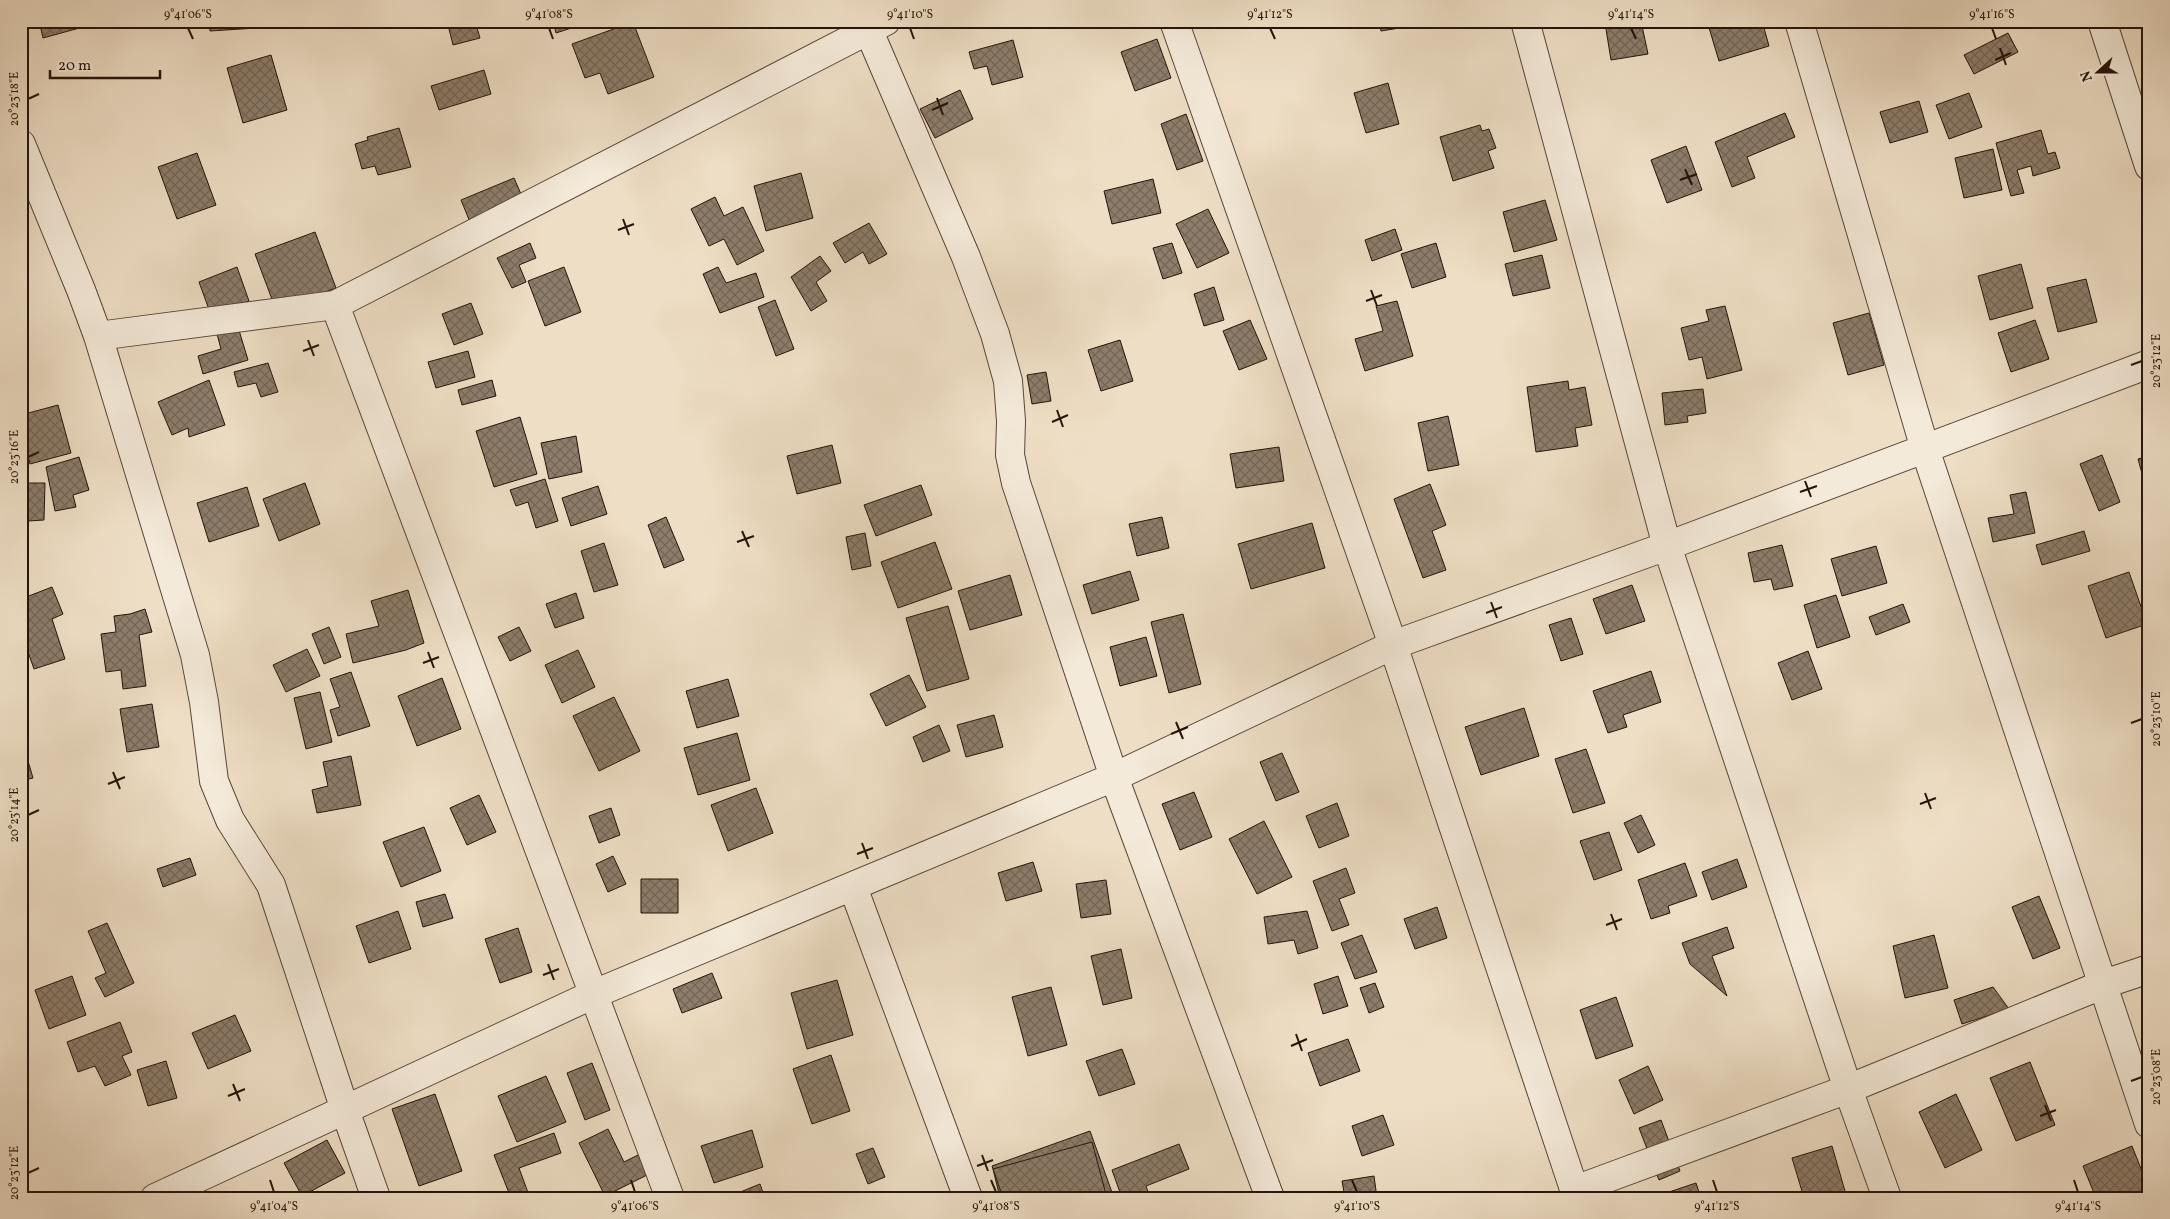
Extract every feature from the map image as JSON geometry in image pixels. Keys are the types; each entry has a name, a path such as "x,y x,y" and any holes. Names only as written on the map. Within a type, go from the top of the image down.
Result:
{"street":[{"path":"1174,21 1393,645 1576,1194 1848,1089 2104,984 2149,969"},
{"path":"1525,21 1667,546 1848,1089 1887,1198"},
{"path":"1799,21 1925,449 2149,1124"},
{"path":"2102,21 2149,166"},
{"path":"98,336 335,305 877,25 995,334 1008,381 1011,421 1010,454 1016,483 1114,777 1270,1198"},
{"path":"21,144 98,336 195,654 204,702 214,780 230,820 270,885 376,1198"},
{"path":"335,305 670,1198"},
{"path":"155,1198 594,994 1114,777 1393,645 1667,546 2149,364"},
{"path":"853,887 968,1198"}],"building":[{"path":"39,21 105,21 43,38"},
{"path":"209,21 256,21 257,28 210,31"},
{"path":"447,21 475,21 480,38 453,45"},
{"path":"553,21 593,21 556,33"},
{"path":"1379,21 1436,21 1437,22 1381,31"},
{"path":"1641,21 1648,54 1611,60 1605,23"},
{"path":"1707,21 1762,21 1769,46 1719,61"},
{"path":"633,22 654,77 608,94 600,73 585,78 572,44"},
{"path":"2008,33 2018,52 1974,74 1964,55"},
{"path":"1157,39 1171,78 1135,91 1121,52"},
{"path":"1013,40 1023,77 992,85 987,66 974,69 969,52"},
{"path":"271,55 287,110 243,123 227,68"},
{"path":"484,70 491,94 439,110 431,86"},
{"path":"1388,83 1399,124 1366,133 1354,93"},
{"path":"960,90 973,119 935,138 920,109"},
{"path":"1969,93 1982,127 1949,139 1936,105"},
{"path":"1919,101 1928,132 1890,143 1880,112"},
{"path":"1785,113 1795,137 1747,157 1755,178 1732,187 1715,142"},
{"path":"1186,114 1203,161 1177,170 1161,124"},
{"path":"1480,125 1482,131 1489,129 1496,148 1488,151 1494,168 1453,181 1440,137"},
{"path":"399,128 411,167 378,175 375,166 362,169 355,144 368,140 367,137"},
{"path":"2041,130 2048,154 2055,152 2060,168 2033,176 2031,166 2017,170 2024,193 2011,196 1996,143"},
{"path":"1686,146 1702,190 1667,203 1651,160"},
{"path":"1993,149 2002,190 1964,198 1955,158"},
{"path":"197,153 216,205 177,219 158,167"},
{"path":"801,173 813,218 766,231 754,186"},
{"path":"514,178 524,201 470,222 461,200"},
{"path":"1153,179 1161,213 1112,224 1104,191"},
{"path":"715,197 724,216 743,207 764,251 737,265 724,239 709,246 691,209"},
{"path":"1545,200 1557,240 1514,252 1503,212"},
{"path":"1208,209 1229,253 1197,268 1176,224"},
{"path":"869,223 887,254 869,264 863,252 845,263 833,243"},
{"path":"1395,229 1402,250 1372,261 1365,240"},
{"path":"315,232 336,288 276,310 255,254"},
{"path":"530,243 536,258 519,265 526,282 512,288 497,258"},
{"path":"1172,243 1182,273 1163,279 1153,248"},
{"path":"1436,243 1446,277 1412,288 1401,254"},
{"path":"1542,255 1550,288 1513,296 1505,264"},
{"path":"820,256 831,271 816,282 827,301 811,311 791,277"},
{"path":"2021,264 2033,308 1990,320 1978,276"},
{"path":"237,267 249,301 211,315 199,282"},
{"path":"564,267 581,312 545,326 528,281"},
{"path":"718,267 726,283 756,273 764,297 720,313 703,274"},
{"path":"2086,279 2097,322 2058,332 2047,288"},
{"path":"1214,287 1224,320 1204,326 1194,294"},
{"path":"775,300 794,349 776,356 758,307"},
{"path":"1397,301 1413,356 1365,371 1355,339 1383,331 1376,306"},
{"path":"471,303 483,334 454,345 442,314"},
{"path":"1725,306 1742,370 1707,379 1702,357 1689,360 1681,328 1709,321 1706,310"},
{"path":"1869,313 1884,365 1848,375 1833,323"},
{"path":"1250,320 1267,359 1239,370 1223,331"},
{"path":"2035,320 2049,359 2011,372 1998,333"},
{"path":"238,327 248,360 203,374 198,356 221,349 217,334"},
{"path":"1120,340 1133,381 1101,391 1088,350"},
{"path":"468,351 475,377 436,388 428,362"},
{"path":"268,363 278,392 261,397 256,383 238,387 234,372"},
{"path":"1046,372 1051,401 1032,404 1027,375"},
{"path":"209,380 225,425 189,437 188,428 172,435 158,402"},
{"path":"492,380 496,396 462,405 458,390"},
{"path":"1568,381 1569,390 1585,387 1592,425 1575,428 1578,446 1536,452 1527,387"},
{"path":"1703,389 1706,413 1687,416 1688,422 1665,425 1662,393"},
{"path":"58,405 71,453 30,464 21,431 21,415"},
{"path":"1448,416 1459,465 1428,471 1418,423"},
{"path":"520,417 537,474 494,487 476,431"},
{"path":"576,436 582,472 549,479 541,443"},
{"path":"832,445 841,483 797,494 787,456"},
{"path":"1279,447 1284,481 1236,488 1230,454"},
{"path":"2102,455 2120,502 2099,511 2080,464"},
{"path":"2149,456 2149,499 2138,459"},
{"path":"79,457 89,490 73,495 76,507 55,511 46,467"},
{"path":"545,479 558,521 536,528 528,502 516,506 510,490"},
{"path":"21,483 45,483 44,520 28,521 27,510 21,510"},
{"path":"305,483 320,524 279,541 263,499"},
{"path":"1430,484 1446,525 1432,531 1446,570 1423,578 1394,499"},
{"path":"921,485 932,515 876,536 864,505"},
{"path":"598,486 607,514 571,526 562,498"},
{"path":"247,487 259,526 209,542 197,503"},
{"path":"2026,492 2035,533 1993,542 1988,518 2014,514 2010,495"},
{"path":"666,517 684,560 664,568 648,525"},
{"path":"1162,517 1169,548 1137,556 1129,524"},
{"path":"1312,523 1325,568 1251,589 1238,544"},
{"path":"2084,531 2090,551 2042,565 2036,545"},
{"path":"865,533 871,566 852,570 846,537"},
{"path":"935,542 952,589 898,608 881,562"},
{"path":"604,543 618,585 594,592 581,551"},
{"path":"1782,545 1793,586 1774,590 1771,579 1754,582 1748,553"},
{"path":"1876,546 1887,583 1842,596 1831,559"},
{"path":"1130,571 1139,600 1092,614 1083,585"},
{"path":"2129,572 2147,624 2106,638 2088,586"},
{"path":"1010,575 1022,615 970,630 958,591"},
{"path":"1632,585 1645,621 1606,634 1593,599"},
{"path":"52,587 63,614 52,619 65,659 34,669 21,632 21,599"},
{"path":"408,590 424,643 406,650 353,663 346,634 379,626 371,601"},
{"path":"576,593 584,618 555,628 546,604"},
{"path":"1836,595 1850,637 1817,648 1804,605"},
{"path":"1903,604 1910,622 1876,635 1869,617"},
{"path":"948,606 969,679 927,691 906,618"},
{"path":"145,609 152,632 139,635 146,686 123,689 121,670 106,672 101,634 116,632 114,616 130,614"},
{"path":"1183,614 1201,684 1169,693 1151,622"},
{"path":"1571,618 1583,654 1561,661 1549,625"},
{"path":"329,627 341,657 324,664 312,634"},
{"path":"519,627 531,651 510,661 498,637"},
{"path":"1146,637 1157,676 1120,686 1110,647"},
{"path":"307,649 320,676 286,692 273,665"},
{"path":"578,650 595,687 562,703 545,665"},
{"path":"1808,651 1822,689 1792,700 1778,663"},
{"path":"1651,671 1661,702 1623,715 1627,727 1608,733 1593,691"},
{"path":"351,672 370,726 338,736 330,710 340,707 330,679"},
{"path":"909,675 926,707 886,726 870,694"},
{"path":"442,678 461,729 417,746 398,696"},
{"path":"728,679 739,716 697,728 686,691"},
{"path":"320,692 332,742 306,749 294,698"},
{"path":"614,697 640,751 599,771 573,716"},
{"path":"152,704 159,747 127,752 120,709"},
{"path":"1524,708 1539,756 1481,775 1465,727"},
{"path":"994,715 1003,747 966,757 957,725"},
{"path":"939,725 950,751 923,762 913,737"},
{"path":"737,733 750,780 698,795 684,748"},
{"path":"1586,749 1605,803 1573,813 1555,759"},
{"path":"1282,753 1299,792 1276,801 1260,762"},
{"path":"26,754 33,778 21,781 21,755"},
{"path":"351,756 361,805 317,813 312,790 328,786 323,762"},
{"path":"756,788 773,833 728,851 711,805"},
{"path":"1194,792 1212,837 1180,850 1162,804"},
{"path":"479,795 496,832 467,845 450,808"},
{"path":"1337,803 1349,836 1319,848 1306,816"},
{"path":"611,808 620,835 599,843 589,816"},
{"path":"1641,815 1655,845 1638,853 1624,823"},
{"path":"1264,821 1292,877 1257,894 1229,839"},
{"path":"424,827 441,871 401,887 383,842"},
{"path":"1609,832 1622,870 1594,880 1580,841"},
{"path":"613,856 626,884 608,892 596,864"},
{"path":"190,858 196,875 163,887 157,869"},
{"path":"1737,859 1747,887 1712,900 1702,872"},
{"path":"1033,862 1042,891 1006,901 998,873"},
{"path":"1685,863 1697,896 1668,906 1670,913 1651,919 1638,880"},
{"path":"1346,868 1355,893 1339,899 1349,925 1332,931 1313,881"},
{"path":"641,879 678,879 678,913 641,913"},
{"path":"1106,880 1111,914 1081,918 1076,884"},
{"path":"445,894 453,918 423,927 416,902"},
{"path":"2039,896 2060,948 2033,959 2012,907"},
{"path":"1437,907 1447,938 1415,949 1404,919"},
{"path":"398,911 411,949 369,963 356,926"},
{"path":"1307,911 1318,948 1298,954 1294,940 1268,944 1264,917"},
{"path":"107,923 134,983 105,997 95,978 106,973 88,931"},
{"path":"1727,927 1734,948 1712,956 1727,996 1690,964 1682,943"},
{"path":"518,928 532,972 500,983 485,939"},
{"path":"1362,935 1377,972 1355,979 1341,943"},
{"path":"1934,935 1948,988 1905,998 1893,946"},
{"path":"1121,949 1132,998 1103,1005 1091,956"},
{"path":"712,973 722,998 682,1013 673,989"},
{"path":"72,976 86,1015 49,1029 35,990"},
{"path":"1338,976 1348,1006 1323,1014 1314,984"},
{"path":"837,980 853,1035 807,1049 791,993"},
{"path":"1375,983 1384,1007 1369,1013 1360,988"},
{"path":"1051,987 1067,1045 1028,1056 1012,997"},
{"path":"1993,987 2009,1009 1962,1024 1954,1000"},
{"path":"1616,997 1633,1046 1596,1059 1580,1010"},
{"path":"235,1015 251,1051 208,1069 192,1033"},
{"path":"120,1022 132,1052 122,1056 131,1075 105,1086 95,1066 78,1072 67,1042"},
{"path":"1348,1039 1360,1071 1320,1086 1308,1053"},
{"path":"1122,1049 1135,1084 1099,1096 1086,1061"},
{"path":"831,1055 850,1111 812,1124 793,1069"},
{"path":"166,1061 177,1098 148,1106 137,1070"},
{"path":"2030,1062 2055,1125 2016,1141 1990,1078"},
{"path":"592,1063 610,1110 585,1120 567,1073"},
{"path":"1648,1066 1663,1100 1634,1114 1619,1080"},
{"path":"546,1076 566,1122 517,1142 498,1096"},
{"path":"435,1094 462,1171 419,1186 392,1109"},
{"path":"1956,1094 1982,1150 1945,1168 1919,1112"},
{"path":"1383,1115 1394,1145 1362,1156 1352,1126"},
{"path":"1661,1120 1680,1171 1659,1180 1639,1128"},
{"path":"608,1129 624,1162 640,1154 649,1174 605,1196 579,1143"},
{"path":"752,1130 763,1167 714,1183 701,1146"},
{"path":"1090,1131 1114,1198 1003,1198 992,1166"},
{"path":"554,1133 561,1153 519,1168 530,1198 511,1198 494,1155"},
{"path":"327,1140 345,1173 302,1196 284,1163"},
{"path":"1092,1142 1107,1198 1000,1198 993,1169"},
{"path":"1179,1144 1189,1169 1146,1186 1150,1198 1122,1198 1112,1170"},
{"path":"1832,1146 1847,1198 1804,1198 1792,1158"},
{"path":"2132,1146 2149,1189 2126,1198 2096,1198 2083,1166"},
{"path":"873,1148 885,1177 868,1184 856,1154"},
{"path":"1374,1176 1377,1198 1345,1198 1342,1181"},
{"path":"1696,1183 1701,1198 1651,1198"},
{"path":"760,1184 765,1198 728,1198 728,1197"}]}
